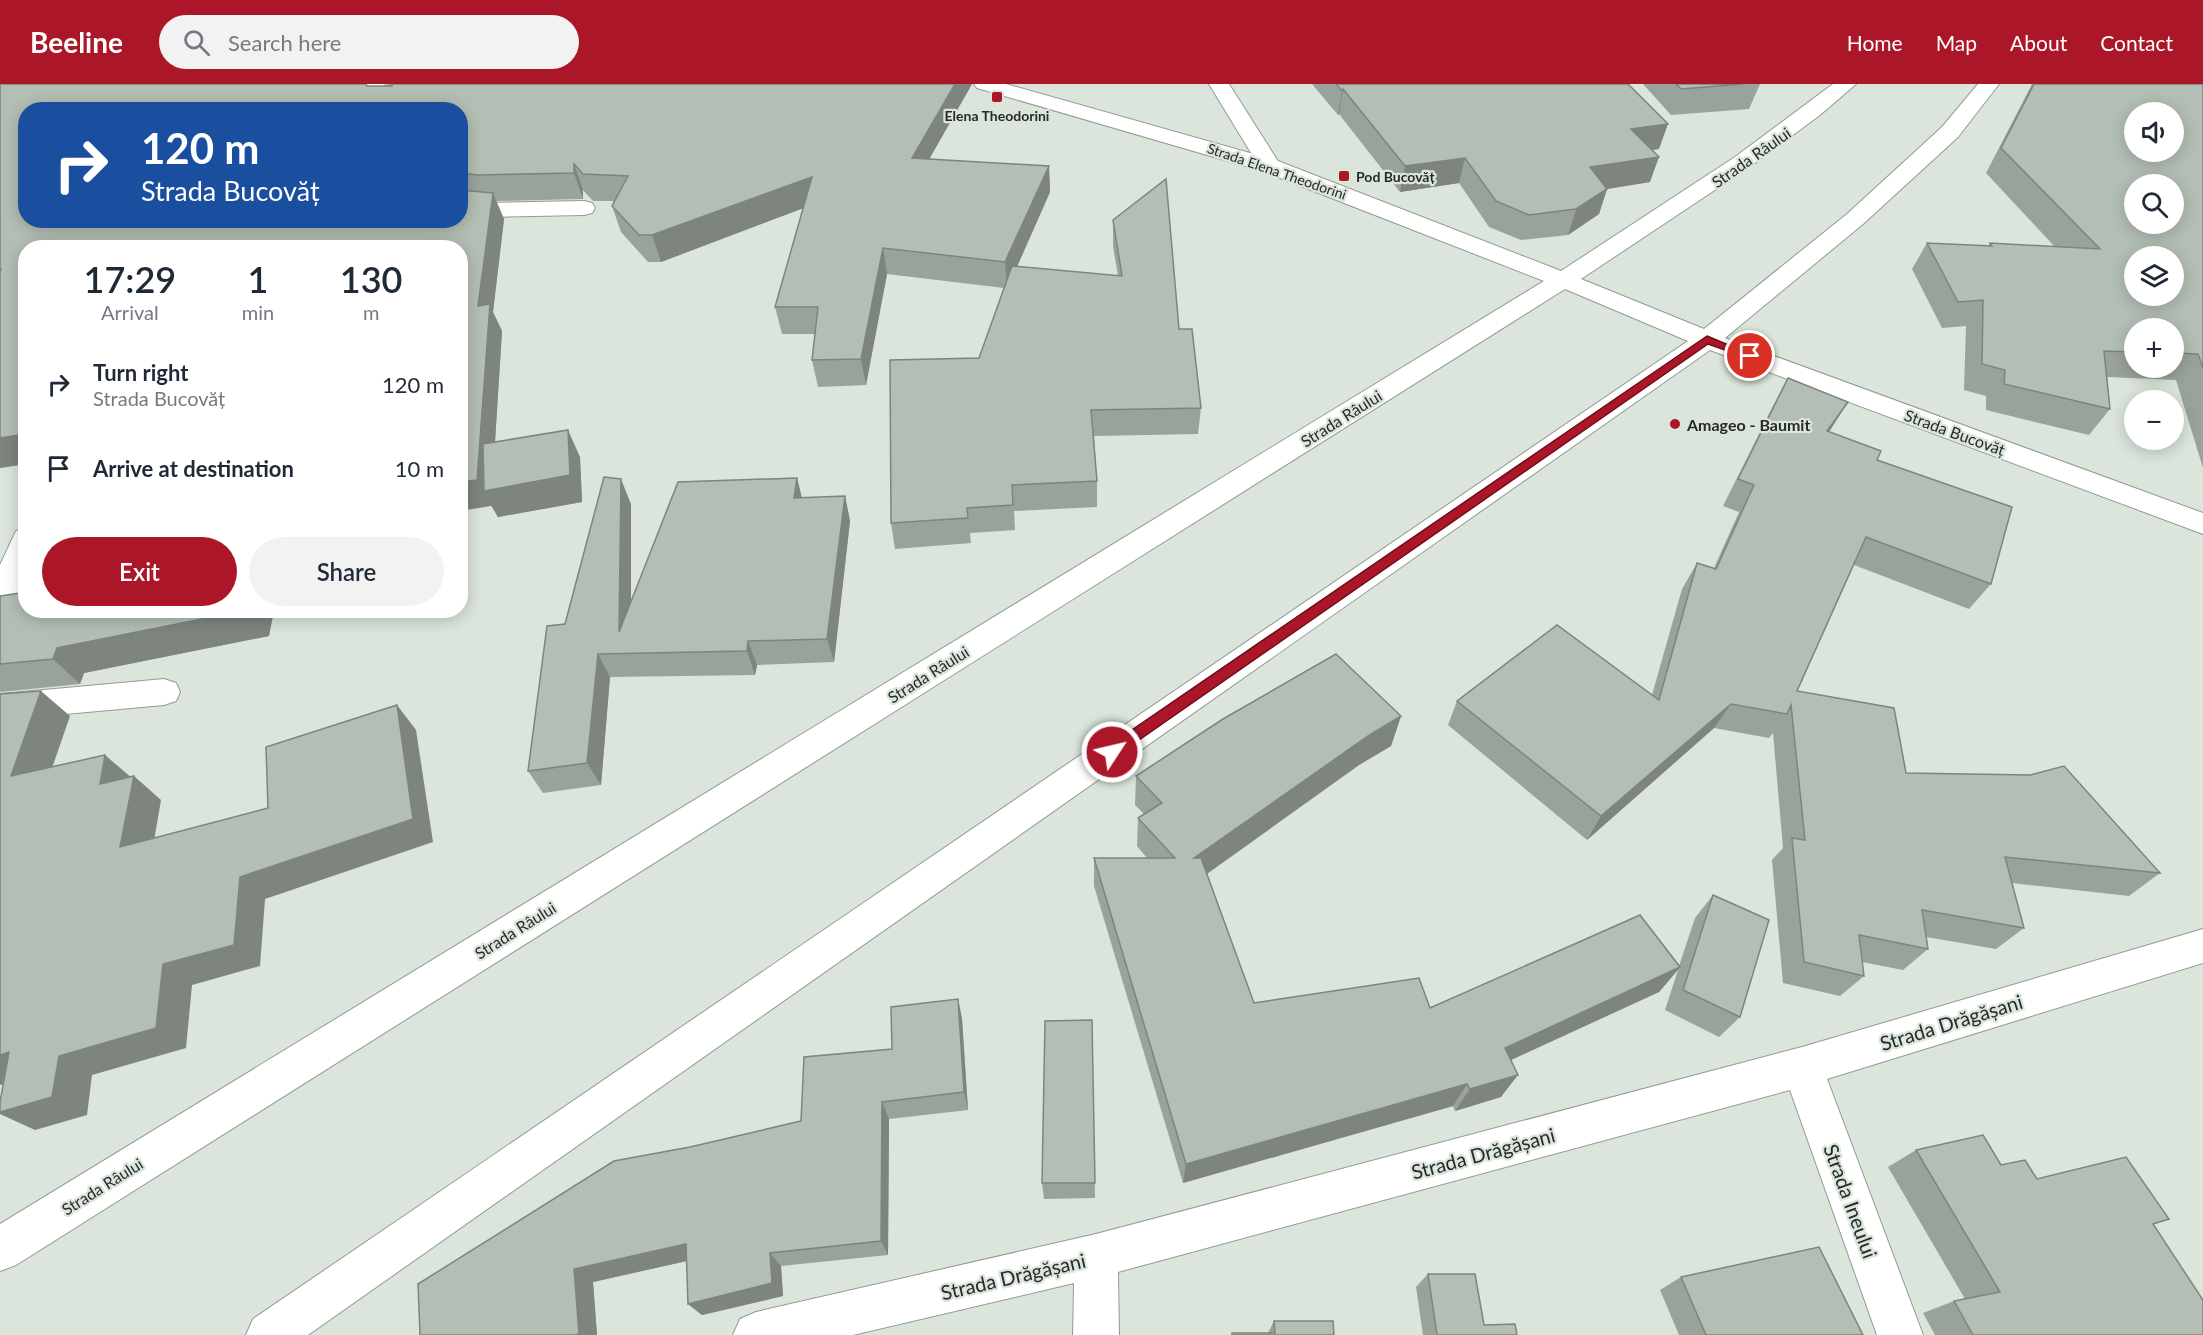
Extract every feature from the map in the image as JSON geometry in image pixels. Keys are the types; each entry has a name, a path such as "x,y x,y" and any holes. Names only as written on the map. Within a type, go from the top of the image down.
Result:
{"main road":[{"path":"374,84 386,102"},
{"name":"Strada Elena Theodorini","path":"984,84 1270,166 1563,280 1707,340"},
{"path":"1219,84 1270,166"},
{"name":"Strada Râului","path":"0,1249 1563,280 1730,173 1791,130 1846,84"},
{"path":"269,1335 1707,340 1855,219 1950,132 1989,84"},
{"path":"468,207 489,210 584,208"},
{"name":"Strada Bucovăț","path":"1707,340 2203,524"},
{"path":"0,603 18,558"},
{"path":"0,706 164,692"},
{"name":"Strada Drăgășani","path":"756,1335 1096,1257 1802,1067 2203,946"},
{"name":"Strada Ineului","path":"1802,1067 1900,1335"},
{"path":"1096,1257 1096,1335"}],"building":[{"path":"0,84 366,84 367,86 392,86 392,84 955,84 912,158 1049,166 1005,262 883,248 861,359 812,360 818,307 775,307 812,177 652,235 639,235 612,206 628,176 583,174 574,164 574,173 468,174 468,102 18,102 18,228 468,228 468,191 493,193 478,306 490,304 477,480 468,481 468,240 18,240 18,435 0,438"},
{"path":"1336,84 1628,84 1668,124 1631,129 1659,157 1590,167 1607,189 1576,209 1529,215 1496,201 1465,158 1405,166 1343,89 1342,91"},
{"path":"1676,84 1743,84 1681,89"},
{"path":"2034,84 2203,84 2203,368 2198,354 2184,353 2184,318 2124,318 2124,352 2104,351 2110,409 2004,384 2005,370 1982,364 1983,300 1958,302 1927,243 1992,246 1990,243 2100,249 2001,148"},
{"path":"1166,179 1179,329 1192,329 1201,408 1091,410 1097,481 1012,485 1013,505 967,508 968,518 891,523 890,360 979,358 1012,266 1122,276 1113,220"},
{"path":"1788,378 1848,402 1827,431 1881,451 1877,460 2012,507 1991,584 1866,537 1797,691 1894,708 1906,773 2030,775 2064,766 2160,873 2005,857 2024,928 1922,910 1928,949 1859,935 1864,976 1804,962 1792,838 1805,840 1791,705 1787,714 1731,704 1601,816 1457,701 1557,625 1659,700 1697,563 1716,569 1754,485 1738,479"},
{"path":"568,430 570,475 484,491 483,444"},
{"path":"604,477 621,479 619,632 678,482 797,478 794,498 845,496 827,639 748,641 747,651 598,654 587,763 528,771 547,626 565,624"},
{"path":"18,593 18,618 207,618 57,648 53,659 0,664 0,596"},
{"path":"1336,654 1401,716 1368,736 1194,858 1201,858 1254,1003 1419,978 1430,1008 1640,915 1680,967 1505,1048 1518,1075 1470,1089 1467,1084 1186,1164 1094,858 1175,858 1138,818 1162,803 1136,776 1223,719"},
{"path":"41,691 11,776 105,755 100,784 134,776 120,847 268,808 266,747 397,705 413,819 240,877 234,945 163,964 156,1028 59,1056 52,1097 0,1112 9,1052 0,1055 0,694"},
{"path":"1713,895 1769,920 1740,1017 1683,990"},
{"path":"958,999 964,1092 882,1102 881,1241 770,1253 772,1283 688,1304 686,1244 574,1269 579,1334 420,1335 418,1284 614,1161 690,1147 801,1121 804,1057 892,1049 891,1007"},
{"path":"1092,1020 1095,1183 1042,1183 1045,1021"},
{"path":"1983,1135 2001,1165 2025,1160 2037,1179 2126,1157 2169,1219 2153,1224 2203,1300 2203,1335 1973,1335 1954,1301 2000,1292 1916,1150"},
{"path":"1819,1247 1863,1335 1706,1335 1681,1277"},
{"path":"1428,1274 1475,1274 1484,1325 1515,1324 1517,1335 1437,1335"},
{"path":"1274,1321 1333,1321 1334,1335 1232,1335 1232,1333 1275,1333"}],"place":[{"name":"Elena Theodorini","path":"997,97"},
{"name":"Pod Bucovăț","path":"1344,176"},
{"name":"Amageo - Baumit","path":"1675,424"}],"route":[{"path":"1112,752 1707,340 1750,356"}]}
